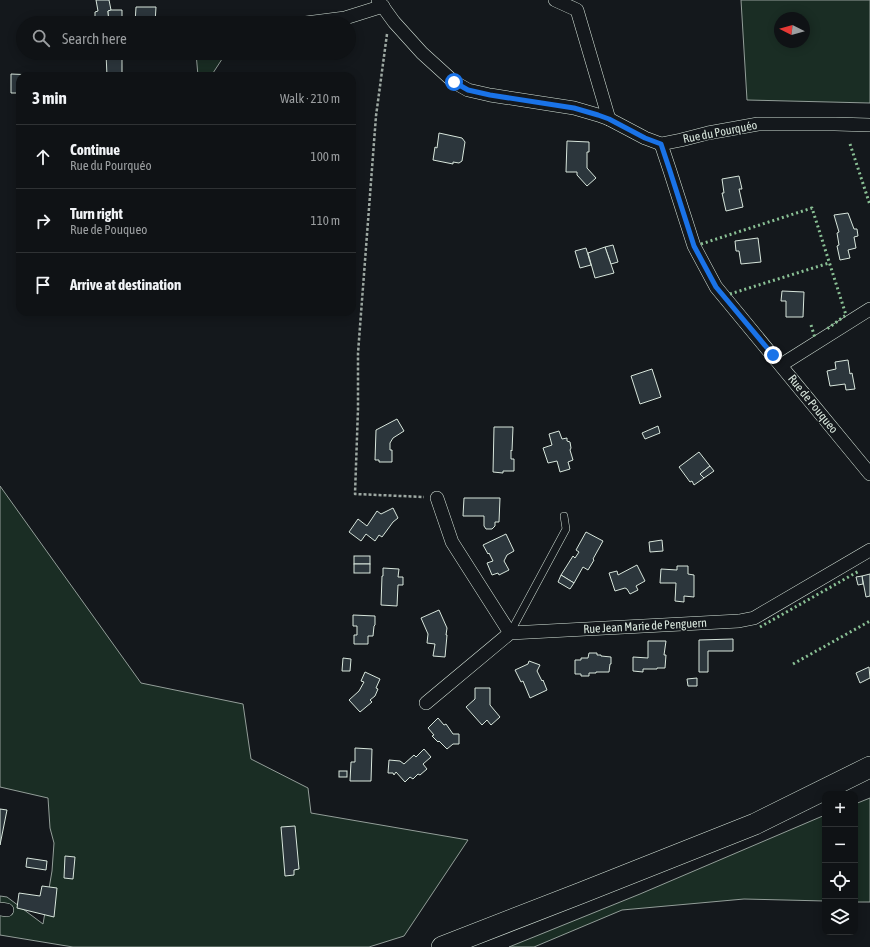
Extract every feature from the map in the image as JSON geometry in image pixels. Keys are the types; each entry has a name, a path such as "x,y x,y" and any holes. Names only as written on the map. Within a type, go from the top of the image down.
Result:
{"main road":[{"path":"442,947 755,824 870,767"}],"street":[{"path":"555,0 576,10 609,119"},
{"path":"352,16 384,7 422,53 454,82 468,90 490,95 574,108 609,119 645,138 661,144"},
{"name":"Rue du Pourquéo","path":"661,144 708,133 758,124 870,125"},
{"name":"Rue de Pouqueo","path":"661,144 694,246 716,287 870,474"},
{"path":"781,365 870,309"},
{"path":"426,703 510,633 452,542 437,498"},
{"name":"Rue Jean Marie de Penguern","path":"510,633 739,621 754,618 870,550"}],"lane":[{"path":"510,633 566,529 564,516"}],"path":[{"path":"384,7 358,353 355,494 437,498"}],"green space":[{"path":"741,0 870,0 870,103 747,100"},
{"path":"197,60 221,60 214,72 198,72"},
{"path":"0,486 141,683 243,704 251,759 308,788 311,813 468,840 404,936 369,947 73,947 0,935 0,896 7,897 43,924 52,871 54,843 50,828 48,798 0,787"},
{"path":"870,798 870,902 858,902 858,803"},
{"path":"822,816 822,901 744,899 622,910 534,947 509,947 640,894"}],"building":[{"path":"96,0 109,0 111,10 108,11 108,16 95,16 95,12 98,11"},
{"path":"136,7 156,7 155,16 135,16"},
{"path":"122,10 122,16 108,16 108,11"},
{"path":"106,60 122,60 122,72 107,72"},
{"path":"11,74 16,74 16,93 11,93"},
{"path":"439,133 462,138 465,142 462,161 459,163 453,162 453,164 433,160 435,147 437,148"},
{"path":"567,141 589,142 589,152 587,152 587,168 596,178 587,186 577,175 577,172 566,172"},
{"path":"739,176 742,189 739,189 743,207 726,211 722,193 724,193 722,179"},
{"path":"848,213 854,229 857,229 858,236 854,237 856,248 848,250 850,258 840,260 837,246 839,245 837,233 839,232 834,215"},
{"path":"758,238 761,262 741,264 739,251 736,251 735,241"},
{"path":"613,245 618,262 611,264 605,247"},
{"path":"605,247 614,273 595,278 588,253"},
{"path":"586,248 591,265 580,268 575,251"},
{"path":"782,291 804,292 803,317 786,317 786,301 781,301"},
{"path":"848,360 850,374 852,373 855,389 846,390 845,384 830,386 827,371 836,369 835,362"},
{"path":"652,369 661,397 640,404 631,376"},
{"path":"397,419 404,431 393,438 390,443 390,450 392,450 392,462 379,462 379,460 375,460 376,430"},
{"path":"658,426 660,433 645,439 642,433"},
{"path":"494,427 513,427 511,459 514,459 514,471 503,471 503,473 493,472"},
{"path":"559,431 562,439 567,438 567,441 570,442 570,450 573,460 568,462 570,469 560,472 557,461 548,463 543,448 552,445 549,434"},
{"path":"699,452 710,466 700,474 704,478 694,485 679,467"},
{"path":"710,466 714,471 704,478 700,474"},
{"path":"464,498 500,498 499,522 495,522 495,526 492,529 486,529 484,526 484,516 463,516"},
{"path":"393,508 398,518 393,522 382,537 379,535 375,541 366,534 361,541 349,532 358,519 367,526 377,511 381,514"},
{"path":"586,532 603,541 588,570 583,567 574,583 561,575 573,556 575,558 579,552 576,550"},
{"path":"506,534 514,551 507,555 504,561 509,570 499,575 498,573 492,575 487,563 493,561 483,545"},
{"path":"662,540 663,551 650,552 649,542"},
{"path":"354,556 370,556 370,564 354,564"},
{"path":"354,564 370,564 370,573 354,573"},
{"path":"637,565 645,581 636,586 638,590 630,594 625,588 615,591 609,573 617,571 618,575"},
{"path":"677,566 688,566 688,574 694,575 694,597 684,596 684,602 675,601 676,583 660,583 661,569 677,570"},
{"path":"383,568 399,569 398,577 403,577 403,585 398,585 397,606 381,605"},
{"path":"870,574 870,596 866,597 862,576"},
{"path":"561,575 574,583 570,589 558,582"},
{"path":"862,576 863,584 858,585 856,577"},
{"path":"439,610 447,628 445,657 433,656 435,644 427,643 428,634 421,618"},
{"path":"353,615 375,616 373,636 368,636 368,644 354,644 354,635 357,635 357,626 353,626"},
{"path":"733,639 733,651 708,651 708,672 699,672 699,640"},
{"path":"648,641 666,641 664,655 666,655 665,668 643,669 643,672 633,671 633,657 648,658"},
{"path":"589,653 597,653 597,655 611,657 609,672 589,673 589,676 575,674 575,660 588,658"},
{"path":"343,658 351,659 350,671 342,671"},
{"path":"529,661 540,665 537,671 547,690 530,698 523,681 521,682 515,670 528,664"},
{"path":"869,667 870,678 860,683 856,673"},
{"path":"365,672 380,679 376,688 378,689 375,696 370,700 372,702 360,712 349,700 359,691 364,682 361,681"},
{"path":"697,678 697,686 688,686 687,679"},
{"path":"475,688 490,688 490,705 500,717 491,725 487,720 482,725 466,707 475,699"},
{"path":"438,718 444,725 446,724 453,734 459,734 459,744 453,744 447,749 432,736 434,735 428,728"},
{"path":"355,748 372,749 371,781 350,781 351,762 355,762"},
{"path":"424,749 431,757 423,764 427,769 420,775 418,774 413,779 410,777 405,782 396,772 394,775 393,773 388,773 389,760 400,761 404,764 414,755 416,757"},
{"path":"339,771 347,771 347,777 339,777"},
{"path":"0,809 7,810 0,845"},
{"path":"295,826 299,869 294,870 294,875 285,876 281,827"},
{"path":"65,856 75,857 73,879 64,878"},
{"path":"27,858 47,861 46,870 26,867"},
{"path":"42,886 57,888 54,917 17,908 19,893 40,896"}],"hedge":[{"path":"850,144 870,205"},
{"path":"701,244 812,208 846,315 827,329"},
{"path":"730,294 829,263"},
{"path":"811,325 815,338 816,337"},
{"path":"760,627 859,571"},
{"path":"793,664 870,621"}],"route":[{"path":"454,82 468,90 490,95 574,108 598,115 609,119 645,138 661,144 694,246 716,287 773,355"}]}
